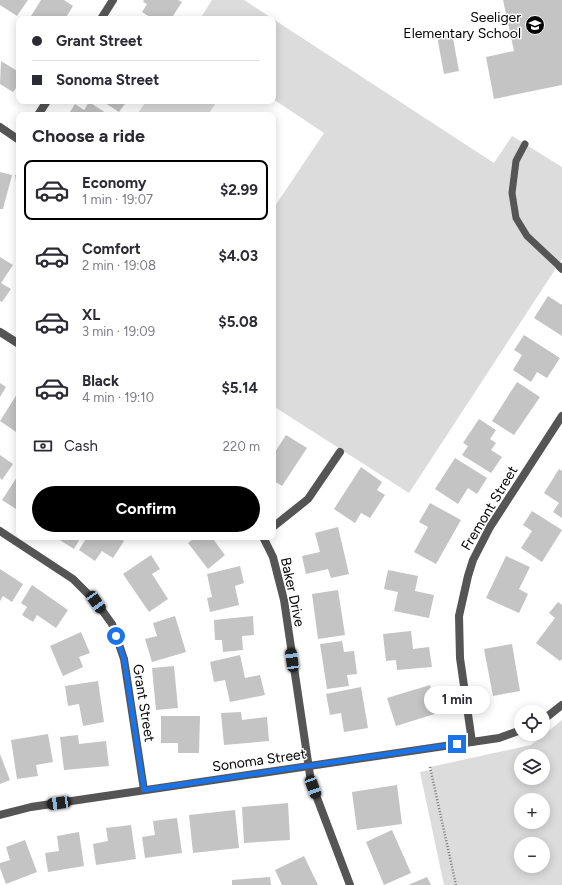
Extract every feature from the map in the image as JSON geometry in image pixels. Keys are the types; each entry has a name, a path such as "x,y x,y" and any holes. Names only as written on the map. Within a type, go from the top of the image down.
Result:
{"street":[{"path":"102,16 113,0"},
{"path":"0,127 16,138"},
{"path":"0,332 16,342"},
{"name":"Fremont Street","path":"472,742 460,658 460,616 472,560 490,526 562,416"},
{"path":"276,525 308,499 340,452"},
{"name":"Grant Street","path":"0,531 73,579 96,602 112,624 124,659 144,790"},
{"name":"Baker Drive","path":"264,540 273,557 284,600 308,766 315,794 350,885"},
{"path":"550,714 562,705"},
{"name":"Sonoma Street","path":"0,815 31,807 499,738 514,733"}],"lane":[{"path":"525,144 516,161 512,193 516,218 527,236 561,268"}],"path":[{"path":"430,767 456,885"}],"shaded area":[{"path":"212,0 244,0 268,16 202,16"},
{"path":"276,21 494,163 512,136 562,167 562,259 409,493 276,408 276,205 324,133 276,101"},
{"path":"144,104 215,104 210,112 139,112"},
{"path":"562,720 562,885 444,885 420,772 431,770 430,767 531,745 536,741 550,741 550,730"}],"building":[{"path":"0,0 28,0 17,16 0,5"},
{"path":"41,0 64,0 73,6 67,16 31,16"},
{"path":"144,0 178,0 182,2 173,16 148,16 142,12 147,4 143,2"},
{"name":"Seeliger Elementary School","path":"503,0 562,0 562,85 494,99 486,57 514,51"},
{"path":"452,33 459,71 444,74 437,36"},
{"path":"1,61 16,70 16,88 13,92 0,84"},
{"path":"75,104 84,110 88,104 92,104 104,112 70,112"},
{"path":"107,104 125,104 119,112"},
{"path":"0,172 12,175 3,209 0,209"},
{"path":"0,257 13,265 1,283 11,289 2,302 0,301"},
{"path":"548,296 562,305 562,336 534,318"},
{"path":"524,335 560,358 547,378 537,372 531,382 513,370 522,355 514,350"},
{"path":"517,382 540,397 514,435 492,421"},
{"path":"0,383 6,387 0,397"},
{"path":"16,396 16,432 0,421"},
{"path":"479,419 496,430 490,439 496,443 491,450 502,457 491,473 462,455 468,446 463,443"},
{"path":"286,435 307,448 282,486 276,482 276,450"},
{"path":"0,455 13,464 2,480 0,478"},
{"path":"455,458 487,478 477,494 468,488 458,504 435,489"},
{"path":"361,467 382,482 377,490 385,495 370,518 361,513 355,523 334,509"},
{"path":"559,469 562,471 562,518 553,512 559,503 544,493"},
{"path":"16,479 16,509 2,500"},
{"path":"430,503 461,520 436,564 414,552 428,527 419,522"},
{"path":"532,511 562,530 542,562 521,548 532,531 523,525"},
{"path":"338,527 349,574 331,578 328,569 306,574 302,556 320,552 315,533"},
{"path":"60,540 79,540 74,549"},
{"path":"85,540 124,541 113,558 102,551 95,561 79,550"},
{"path":"192,540 214,540 225,555 208,569 188,543"},
{"path":"151,555 160,569 152,574 168,599 149,612 123,574"},
{"path":"506,556 530,567 519,589 528,594 519,613 486,598"},
{"path":"240,566 244,583 235,586 239,605 210,612 207,598 212,597 207,574"},
{"path":"0,569 23,584 12,602 3,596 0,601"},
{"path":"388,570 418,576 415,591 434,595 429,618 394,611 398,592 384,589"},
{"path":"32,585 68,610 56,628 37,615 33,622 22,615 27,607 21,603"},
{"path":"338,590 345,635 318,639 312,594"},
{"path":"558,602 562,605 562,659 560,661 536,643 555,618 549,613"},
{"path":"175,616 186,652 152,662 145,639 157,636 153,623"},
{"path":"253,616 254,635 242,636 243,650 223,652 222,640 215,640 214,620"},
{"path":"411,631 413,649 429,647 432,667 397,670 396,660 386,661 383,634"},
{"path":"81,632 90,653 79,657 83,667 63,676 50,646"},
{"path":"342,641 344,652 354,651 357,674 347,675 349,686 327,689 320,644"},
{"path":"512,644 520,691 493,696 484,649"},
{"path":"240,655 245,678 260,675 265,695 230,702 225,680 214,682 210,662"},
{"path":"174,666 178,708 156,710 152,668"},
{"path":"98,681 104,722 83,726 79,704 68,706 65,686"},
{"path":"430,685 438,713 396,726 387,698"},
{"path":"361,687 368,728 344,732 341,713 330,715 326,694"},
{"path":"241,712 242,720 267,717 269,741 224,745 221,713"},
{"path":"161,716 200,716 199,753 178,753 178,743 161,743"},
{"path":"48,734 53,762 36,765 38,776 17,779 11,740"},
{"path":"78,735 79,744 106,741 109,766 64,770 60,737"},
{"path":"0,754 10,780 0,784"},
{"path":"397,785 402,824 357,830 352,792"},
{"path":"288,803 290,840 244,843 242,807"},
{"path":"235,810 239,848 193,853 189,815"},
{"path":"177,818 182,853 145,858 142,837 155,835 153,821"},
{"path":"131,825 136,859 96,865 93,844 108,841 106,828"},
{"path":"392,830 411,873 384,885 366,842"},
{"path":"79,832 84,866 48,872 45,853 59,851 57,836"},
{"path":"25,840 37,872 6,884 0,868 0,863 10,860 6,847"},
{"path":"304,856 318,885 282,885 275,870"},
{"path":"270,877 271,885 232,885 232,880"},
{"path":"427,877 431,885 408,885"}],"place":[{"name":"Seeliger Elementary School","path":"535,25"}],"route":[{"path":"116,636 124,659 144,790 457,744"}]}
